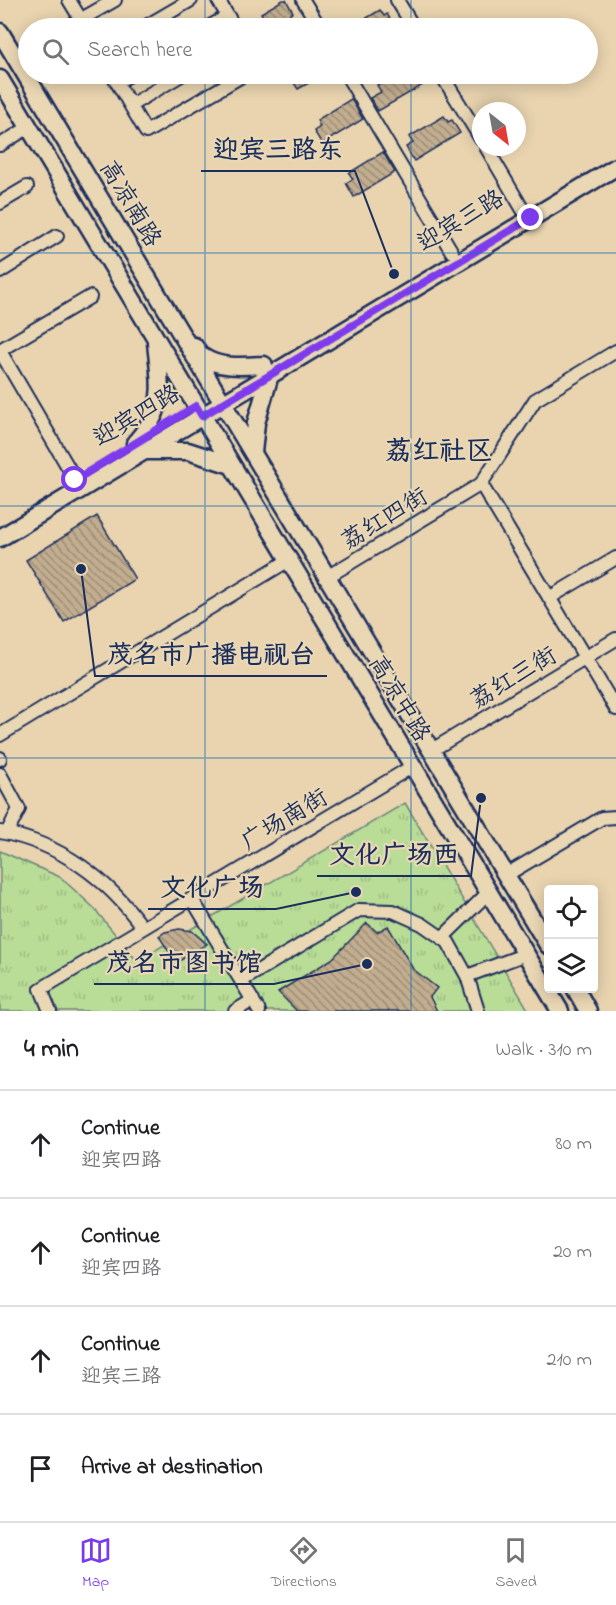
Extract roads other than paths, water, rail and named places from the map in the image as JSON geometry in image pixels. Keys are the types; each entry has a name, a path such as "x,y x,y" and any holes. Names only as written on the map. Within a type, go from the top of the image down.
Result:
{"main road":[{"name":"高凉南路","path":"0,32 18,50"},
{"name":"高凉南路","path":"0,79 156,339 209,404"},
{"name":"高凉南路","path":"39,84 137,260 178,327 209,404"},
{"name":"迎宾三路","path":"267,370 452,252 616,154"},
{"name":"迎宾三路","path":"209,404 616,167"},
{"path":"116,273 137,260"},
{"path":"178,327 204,357 233,366 267,370 256,423 253,453"},
{"path":"156,339 160,391 157,410 140,447 188,451 231,465"},
{"name":"迎宾四路","path":"0,538 209,404"},
{"name":"高凉中路","path":"209,404 253,453 545,939"},
{"name":"高凉中路","path":"209,404 231,465 526,954 543,970 560,1011"},
{"name":"迎宾四路","path":"0,525 75,480 140,447"},
{"path":"272,531 292,519"},
{"path":"578,993 588,1011"}],"street":[{"path":"69,0 80,18"},
{"path":"91,18 115,0"},
{"path":"160,18 191,0"},
{"path":"218,0 228,16 224,18"},
{"path":"303,0 314,18"},
{"path":"397,0 408,18"},
{"path":"119,84 146,132 228,84"},
{"path":"131,105 166,84"},
{"path":"352,84 452,252"},
{"path":"447,84 472,124"},
{"path":"0,145 29,127"},
{"path":"491,156 523,210"},
{"path":"0,203 27,187"},
{"path":"0,272 57,236"},
{"path":"75,480 0,350 90,297"},
{"name":"荔红四街","path":"327,577 481,484 535,400 616,351"},
{"path":"481,484 616,709"},
{"path":"549,598 616,558"},
{"path":"0,735 289,560"},
{"name":"荔红三街","path":"432,750 616,639"},
{"name":"广场南街","path":"50,1011 41,989 413,766"},
{"path":"0,774 19,809 4,833 43,845 84,868 120,898 143,928"},
{"path":"506,874 602,818 616,817"},
{"path":"442,938 489,892"},
{"path":"192,899 256,1006 235,1011"},
{"path":"241,981 359,910 393,911 422,924 448,942 467,976 478,1011"},
{"path":"467,976 526,954"}],"place":[{"name":"迎宾三路东","path":"394,274"},
{"name":"茂名市广播电视台","path":"81,569"},
{"name":"文化广场西","path":"481,798"},
{"name":"文化广场","path":"356,892"},
{"name":"茂名市图书馆","path":"367,964"}],"district":[{"name":"荔红社区","path":"439,450"}]}
